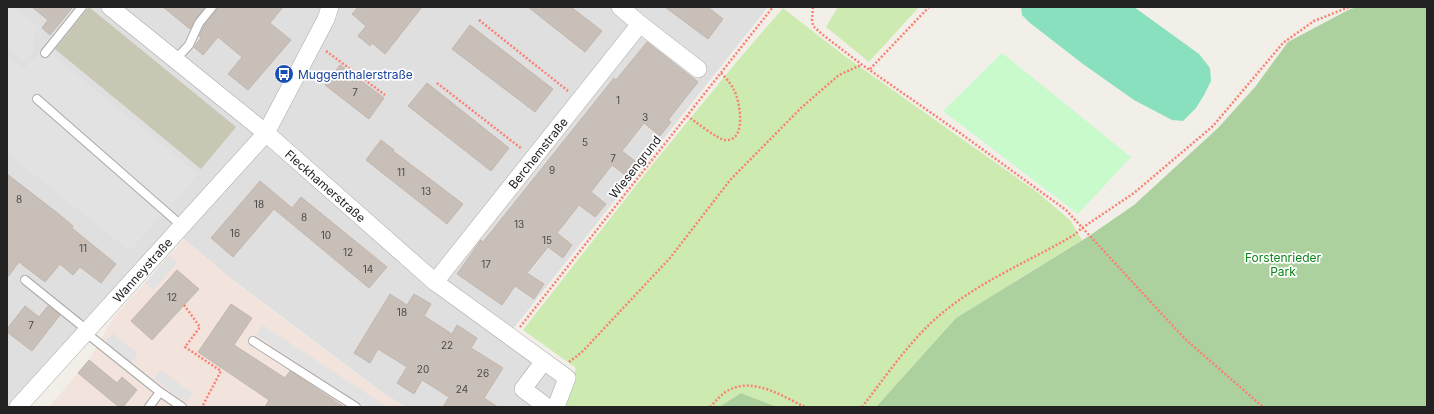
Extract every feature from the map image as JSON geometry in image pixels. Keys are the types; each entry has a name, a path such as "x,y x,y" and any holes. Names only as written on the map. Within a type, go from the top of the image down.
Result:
{"street":[{"name":"Fleckhamerstraße","path":"110,7 266,133 435,282 567,378 556,407"},
{"path":"266,133 326,19 330,7"},
{"path":"620,7 698,70"},
{"name":"Berchemstraße","path":"435,282 640,24"},
{"name":"Wanneystraße","path":"18,407 266,133"},
{"path":"544,361 523,389 547,407"}],"lane":[{"path":"45,53 82,7"},
{"path":"175,60 189,45 199,24 212,7"},
{"path":"37,99 182,226"},
{"path":"25,280 160,392 182,407"},
{"path":"253,341 356,407"},
{"path":"149,407 160,392"}],"path":[{"name":"Wiesengrund","path":"511,338 773,7"},
{"path":"813,7 813,26 861,64 1040,190 1066,210 1185,338 1263,407"},
{"path":"870,70 930,7"},
{"path":"862,407 917,336 940,314 960,299 991,280 1074,235 1134,193 1213,126 1283,43 1314,21 1349,7"},
{"path":"478,20 579,100"},
{"path":"314,42 385,95"},
{"path":"557,371 582,352 670,258 731,179 781,127 839,74 861,64"},
{"path":"687,116 720,138 726,140 736,135 740,124 738,99 734,90 721,73"},
{"path":"437,83 534,157"},
{"path":"184,306 200,327 185,347 221,371 202,407"},
{"path":"710,407 721,395 730,389 749,385 765,388 805,407"}],"shaded area":[{"path":"7,7 768,7 513,329 571,370 556,407 405,407 382,392 228,276 177,233 18,407 7,407"},
{"path":"7,7 14,7 40,28 33,36 34,52 24,62 7,47"},
{"path":"89,7 236,127 201,169 55,49"},
{"path":"7,55 23,69 38,55 53,55 198,174 130,251 7,153"},
{"path":"184,239 228,276 283,318 382,392 405,407 49,407 89,360 114,317"},
{"path":"169,255 177,263 153,290 145,283"},
{"path":"263,325 387,407 365,407 256,335"},
{"path":"113,333 138,354 131,363 105,342"},
{"path":"160,370 193,393 186,402 154,379"}],"green space":[{"path":"838,7 919,7 869,62 826,27"},
{"path":"1021,7 1134,7 1199,54 1210,68 1211,81 1196,108 1183,121 1172,120 1134,100 1083,64 1030,23 1022,15"},
{"name":"Forstenrieder Park","path":"1359,7 1427,7 1427,407 876,407 956,318 1089,236 1134,205 1218,128 1255,87 1288,42 1350,9"},
{"path":"783,8 846,57 1037,192 1070,220 1082,240 956,318 876,407 777,407 741,393 719,407 562,407 576,368 523,330 652,165"},
{"path":"1002,53 1131,157 1078,214 943,111"},
{"path":"741,393 777,407 719,407"}],"building":[{"path":"32,7 73,7 50,35 42,28 48,20"},
{"path":"163,7 205,7 190,29"},
{"path":"217,7 283,7 270,23 291,40 248,90 228,74 242,57 218,37 203,55 194,47 201,38 199,36 204,26"},
{"path":"358,7 422,7 385,54 372,43 370,46 358,36 366,26 352,14"},
{"path":"528,7 571,7 602,31 585,52"},
{"path":"665,7 708,7 723,19 708,39"},
{"path":"470,25 553,89 535,112 452,49"},
{"path":"647,42 698,82 668,120 671,122 660,136 644,123 622,151 639,164 628,177 612,165 591,192 606,204 595,217 579,205 557,233 572,245 563,258 548,247 527,273 544,284 534,299 515,286 502,305 457,274 481,240 483,242 614,78 616,80"},
{"path":"340,65 384,98 369,119 325,85"},
{"path":"427,83 509,148 491,171 408,106"},
{"path":"381,140 394,150 393,151 463,204 447,224 366,160"},
{"path":"7,174 60,215 73,226 72,228 116,264 101,283 80,267 73,275 60,264 45,282 19,262 7,278"},
{"path":"260,181 292,208 301,197 387,267 369,288 274,209 233,257 211,238"},
{"path":"177,270 199,289 152,340 131,321"},
{"path":"390,294 407,305 414,294 431,304 424,316 452,334 457,325 477,338 471,348 503,368 484,398 498,407 443,407 449,397 422,380 414,394 397,383 407,367 378,349 370,363 354,353"},
{"path":"231,304 252,318 234,345 285,378 290,371 344,407 265,407 269,400 198,352"},
{"path":"25,306 39,317 48,306 60,315 32,351 7,332 7,329"},
{"path":"89,360 117,383 122,377 137,390 123,407 119,407 78,373"}],"place":[{"name":"Muggenthalerstraße","path":"284,74"}]}
